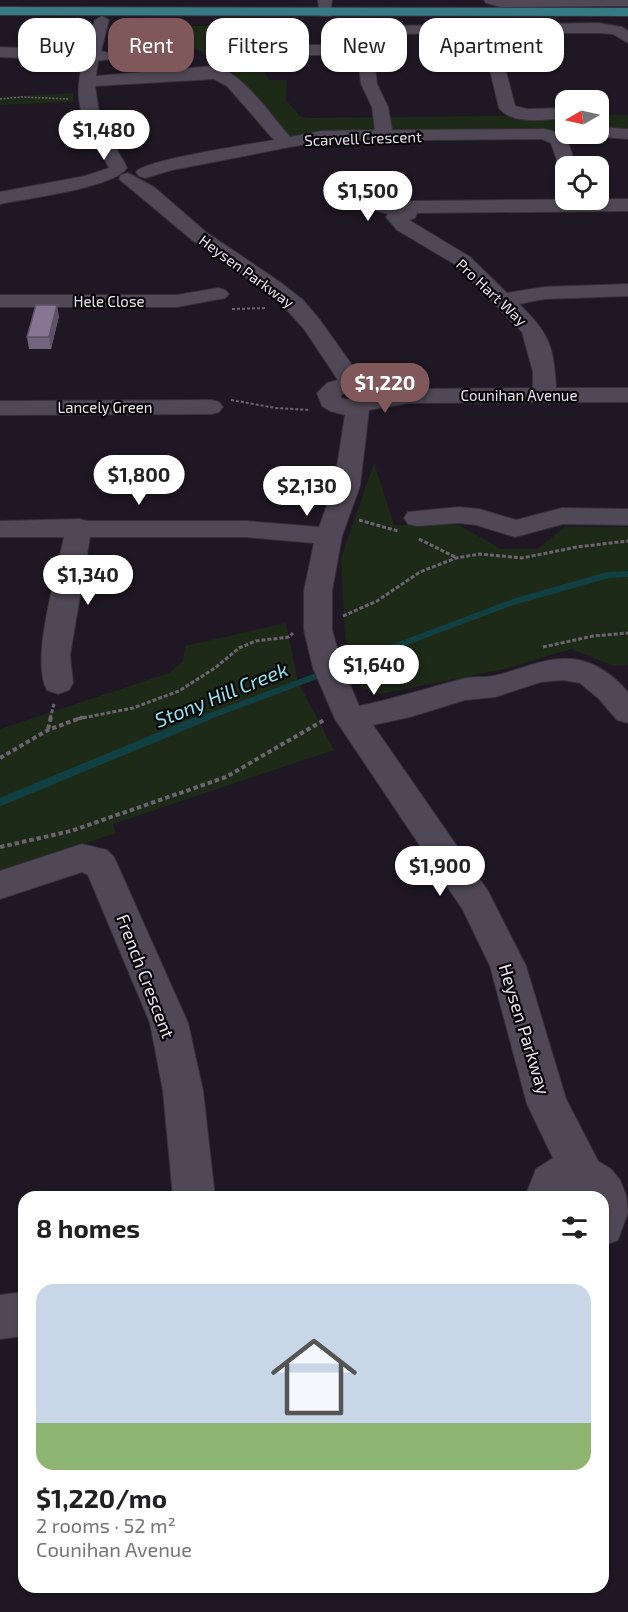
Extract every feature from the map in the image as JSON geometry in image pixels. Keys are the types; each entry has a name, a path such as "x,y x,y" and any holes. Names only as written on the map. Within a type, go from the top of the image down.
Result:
{"main road":[{"path":"333,9 628,19"},
{"path":"0,19 333,9 628,12"},
{"path":"0,11 110,17"}],"street":[{"path":"491,0 501,3 628,3"},
{"path":"91,73 110,17"},
{"path":"564,28 617,30 628,36"},
{"path":"0,52 91,73 151,79 214,74 231,82 285,142"},
{"path":"367,72 369,84 380,107 384,136"},
{"path":"499,72 507,108 514,113 555,113"},
{"name":"Heysen Parkway","path":"91,73 91,119 100,138 129,172 199,237 276,289 295,305 330,348 351,392 354,434 347,486 328,540 318,591 318,630 322,648 349,713 480,911 508,966 547,1104 580,1191"},
{"path":"609,133 628,134"},
{"name":"Scarvell Crescent","path":"0,198 321,136 555,137"},
{"name":"Pro Hart Way","path":"347,188 367,202 407,219 463,261 503,300 532,329 537,339 548,387"},
{"path":"407,219 431,207 555,204"},
{"path":"609,204 628,205"},
{"path":"503,300 544,293 628,290"},
{"name":"Hele Close","path":"0,301 177,301 218,294"},
{"name":"Counihan Avenue","path":"351,392 409,396 548,387 628,395"},
{"name":"Lancely Green","path":"0,408 211,407"},
{"path":"417,518 459,515 479,518 515,529 562,516 628,517"},
{"path":"58,683 55,655 79,527"},
{"path":"0,529 79,527 246,529 328,540"},
{"path":"349,713 410,706 464,689 495,686 539,672 577,670 591,676 619,701"},
{"name":"French Crescent","path":"0,885 82,858 95,860 102,867 169,1023 183,1091 193,1191"},
{"path":"0,1317 18,1315"}],"path":[{"path":"0,99 22,97 91,73"},
{"path":"0,847 71,831 226,777 314,725 349,713"}],"green space":[{"path":"194,26 206,26 206,55 194,48"},
{"path":"228,72 264,72 269,80 287,80 286,100 300,116 307,118 555,115 555,131 292,136 284,133"},
{"path":"73,93 73,102 0,105 0,97"},
{"path":"609,115 628,115 628,130 609,129"},
{"path":"374,463 394,525 459,525 501,549 537,549 565,527 628,527 628,665 614,666 571,649 509,668 380,694 362,688 345,637 341,558"},
{"path":"286,623 298,682 334,750 113,824 116,833 0,873 0,729 169,673 183,661 185,646"}],"building":[{"path":"36,305 57,305 49,337 27,337"}],"waterway":[{"name":"Stony Hill Creek","path":"202,719 513,602 608,575 628,574"},
{"name":"Stony Hill Creek","path":"0,802 206,717"}]}
